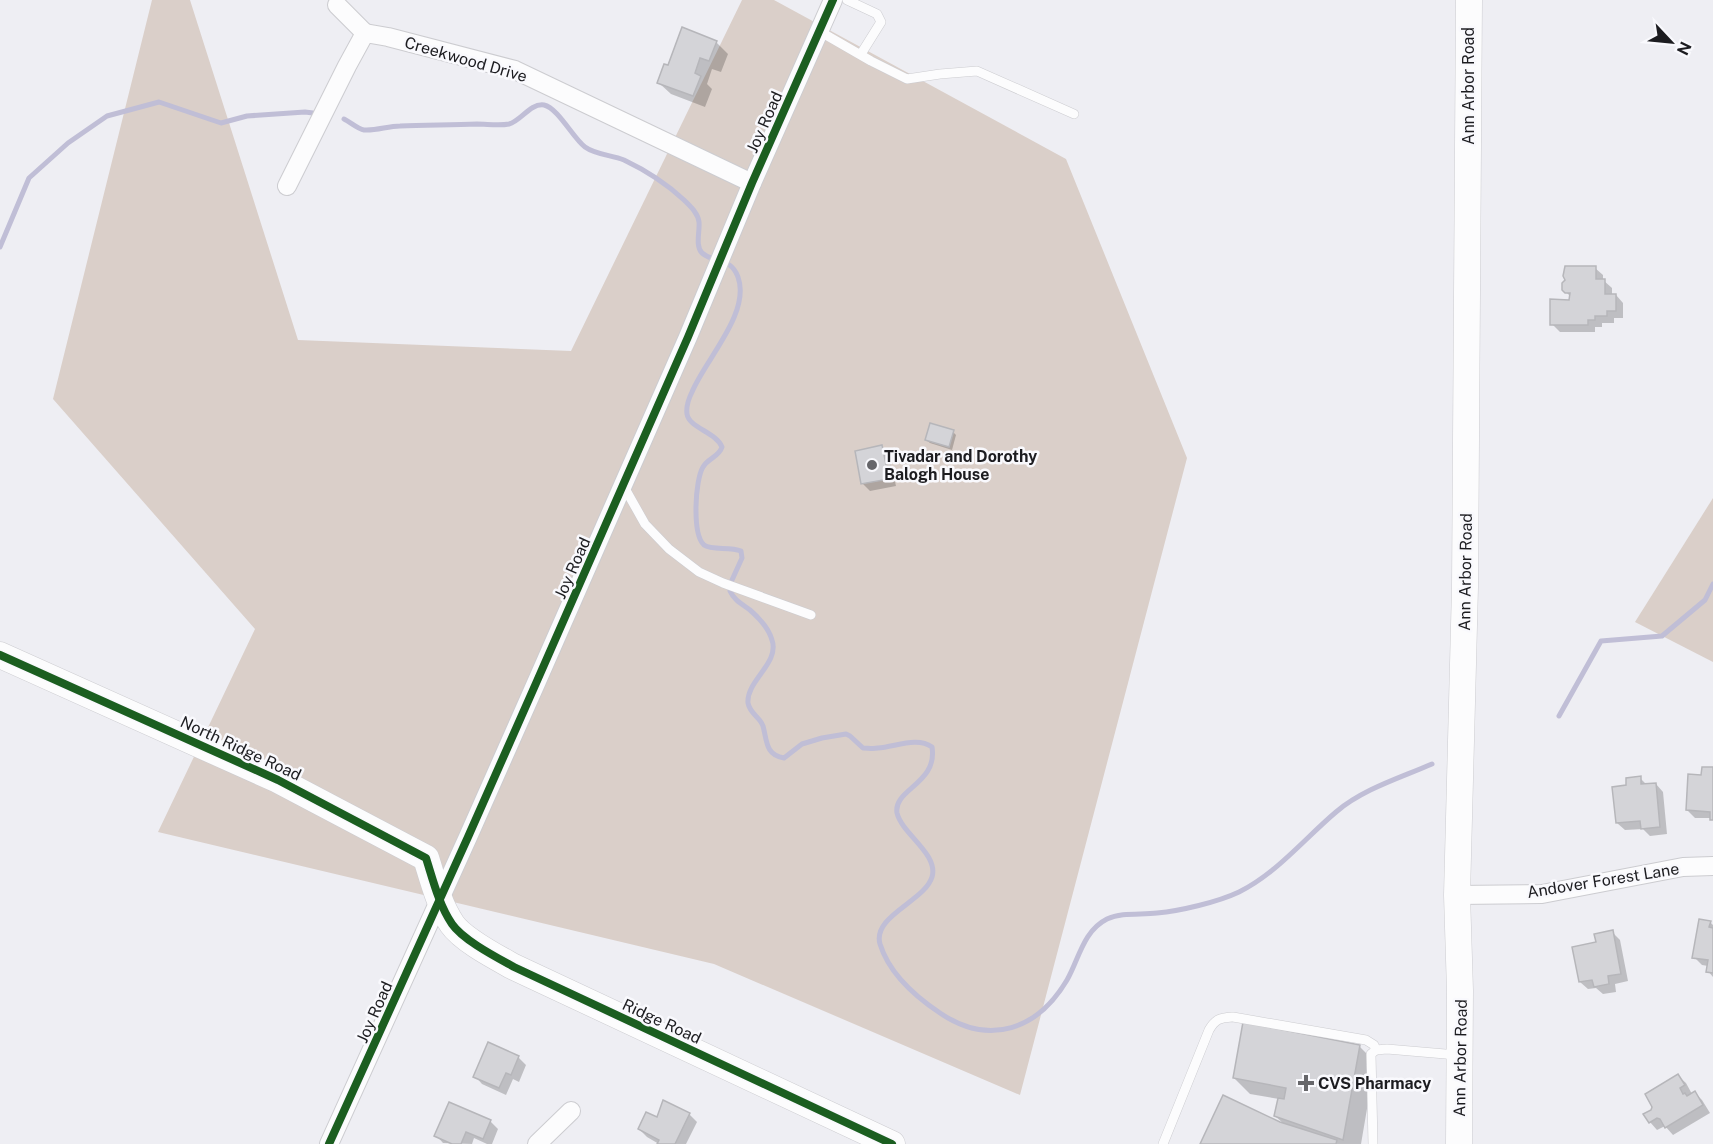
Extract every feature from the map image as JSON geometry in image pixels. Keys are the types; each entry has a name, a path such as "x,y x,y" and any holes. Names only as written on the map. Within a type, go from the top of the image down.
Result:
{"main road":[{"name":"Ann Arbor Road","path":"1459,1144 1460,991 1457,895 1465,587 1469,0"},
{"name":"North Ridge Road","path":"0,655 278,780 426,858 439,899"},
{"name":"Ridge Road","path":"439,899 453,926 479,947 514,967 892,1144"}],"street":[{"name":"Joy Road","path":"328,1144 623,485 832,0"},
{"path":"287,186 365,33 337,5"},
{"name":"Creekwood Drive","path":"365,33 515,70 752,183"},
{"name":"Andover Forest Lane","path":"1457,895 1542,894 1683,867 1713,866"},
{"path":"537,1144 571,1111"}],"lane":[{"path":"847,0 878,14 881,22 861,54"},
{"path":"819,31 907,79 977,71 1074,114"},
{"path":"623,485 645,524 669,549 699,572 811,615"},
{"path":"1163,1144 1209,1030 1214,1022 1223,1018 1233,1017 1366,1040 1374,1045 1376,1050"},
{"path":"1373,1144 1371,1054 1376,1050 1387,1049 1460,1055"}],"shaded area":[{"path":"152,0 190,0 298,340 571,351 742,0 774,0 1066,159 1187,458 1020,1095 714,964 158,832 255,629 53,399"},
{"path":"1713,498 1713,662 1635,622"}],"building":[{"path":"682,27 717,41 709,61 700,58 695,73 701,76 693,96 657,83 664,64 668,65"},
{"path":"1565,266 1596,266 1596,279 1605,279 1605,294 1616,294 1616,311 1607,311 1607,316 1595,316 1595,320 1588,320 1588,325 1550,325 1550,299 1569,300 1570,293 1562,290"},
{"path":"930,423 954,430 949,447 925,440"},
{"name":"Tivadar and Dorothy Balogh House","path":"882,445 889,479 861,484 855,451"},
{"path":"1702,767 1713,767 1713,820 1710,820 1710,812 1686,810 1688,774 1701,775"},
{"path":"1641,776 1641,784 1656,783 1660,827 1641,829 1640,821 1616,823 1612,787 1626,785 1626,778"},
{"path":"1699,919 1711,921 1709,927 1713,928 1713,973 1706,972 1708,960 1692,958"},
{"path":"1613,930 1621,974 1608,976 1609,984 1594,987 1592,980 1579,982 1572,947 1596,942 1594,934"},
{"name":"CVS Pharmacy","path":"1243,1022 1360,1045 1343,1140 1274,1116 1278,1098 1284,1099 1286,1088 1233,1078"},
{"path":"488,1042 519,1056 511,1075 506,1073 499,1088 473,1077"},
{"path":"1678,1074 1685,1085 1680,1088 1683,1094 1687,1096 1695,1091 1703,1105 1665,1128 1657,1118 1649,1123 1643,1114 1652,1107 1645,1094"},
{"path":"1223,1095 1280,1122 1337,1140 1336,1144 1200,1144"},
{"path":"663,1100 690,1113 675,1144 657,1144 659,1140 638,1129 646,1112 657,1117"},
{"path":"449,1102 491,1120 483,1139 466,1132 461,1144 452,1144 434,1136"}],"waterway":[{"path":"0,247 29,178 68,143 107,116 159,102 221,123 247,116 313,113"},
{"path":"344,119 364,130 400,126 505,125 530,109 544,105 560,117 585,147 640,168 670,188 693,210 699,222 700,250 707,256 731,266 738,277 740,291 733,321 698,379 687,406 687,414 692,423 714,437 722,447 705,464 700,474 696,519 700,539 704,545 741,551 742,558 732,580"},
{"path":"1559,716 1601,641 1662,636 1705,600 1713,584"},
{"path":"730,591 760,620 772,640 771,656 752,687 748,703 762,723 768,746 773,754 784,758 802,744 846,734 863,748 913,742 932,747 932,759 928,770 902,798 897,813 900,821 930,860 933,869 932,877 920,894 884,925 880,934 880,944 890,965 904,983 922,1000 940,1013 977,1029 1011,1028 1042,1011 1067,980 1087,938 1099,924 1107,919 1119,915 1157,913 1188,908 1239,892 1266,875 1347,804 1382,785 1432,764"}],"cycle path":[{"path":"329,1144 537,681 833,0"},
{"path":"0,655 278,780 426,858 447,917 457,930 480,948 514,967 892,1144"}],"place":[{"name":"Tivadar and Dorothy Balogh House","path":"872,465"},
{"name":"CVS Pharmacy","path":"1306,1083"}]}
